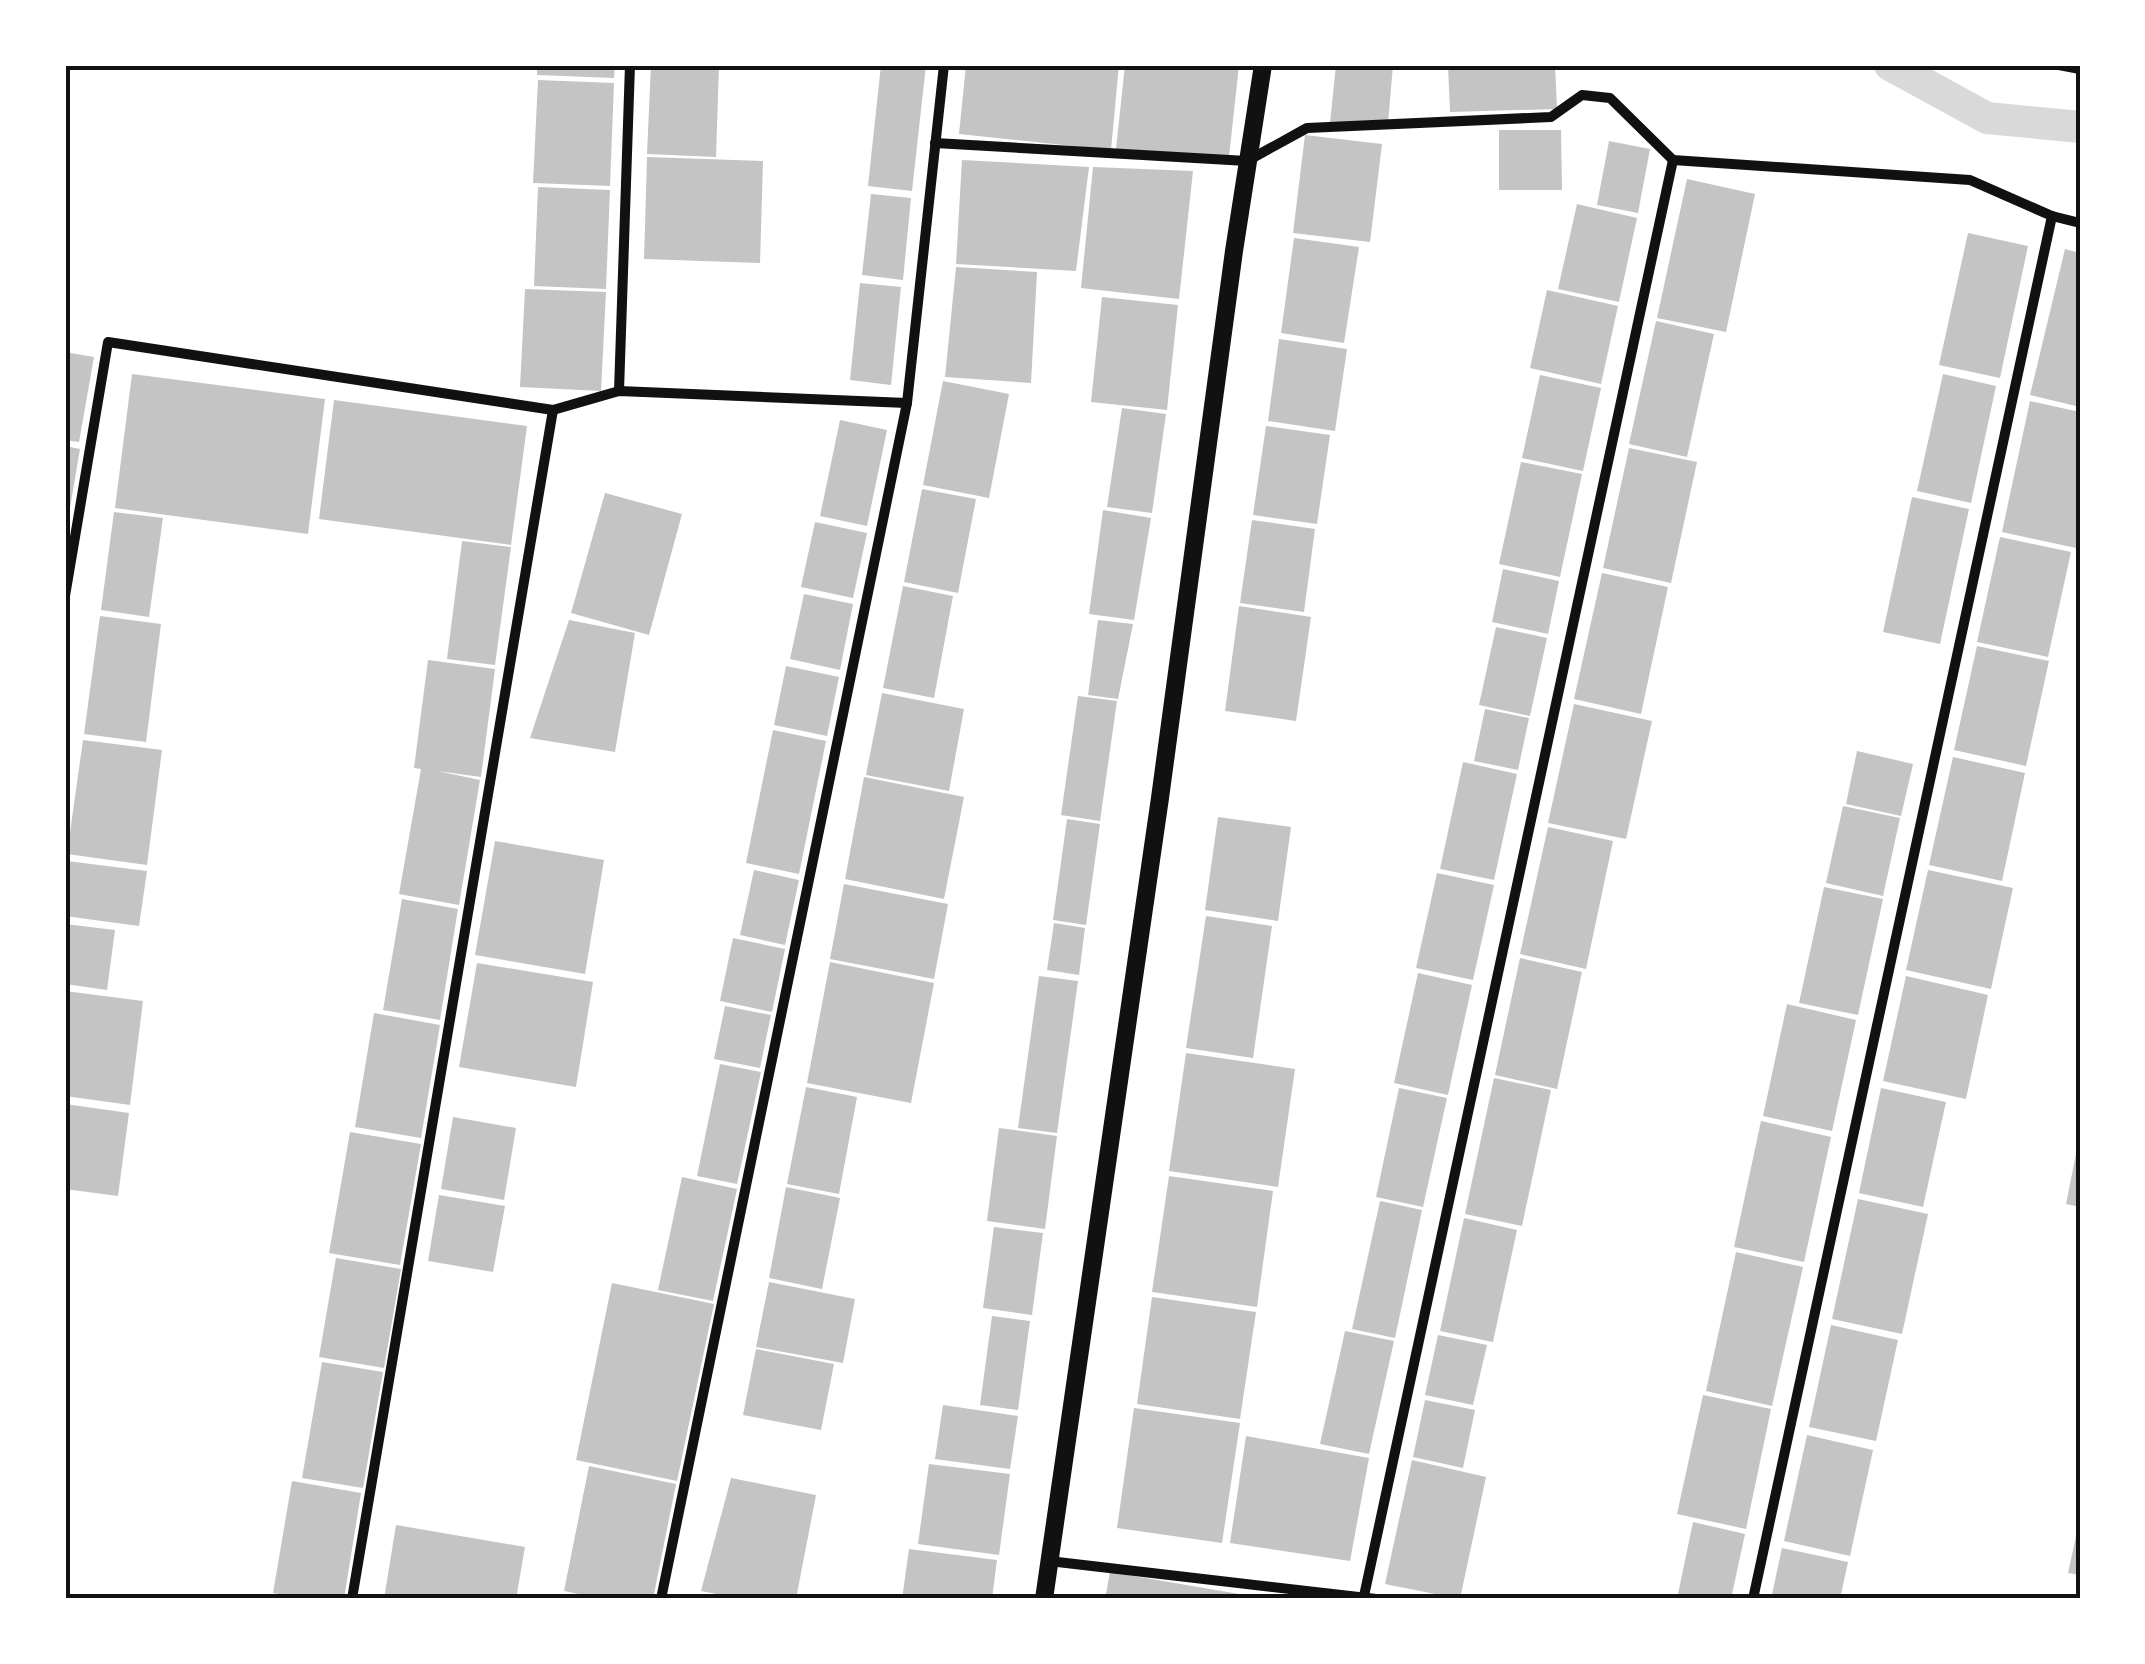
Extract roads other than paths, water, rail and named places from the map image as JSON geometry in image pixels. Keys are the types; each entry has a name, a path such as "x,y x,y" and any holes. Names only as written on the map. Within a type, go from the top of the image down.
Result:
{"main road":[{"path":"1044,1599 1247,161 1264,65"}],"street":[{"path":"619,391 630,65"},
{"path":"661,1599 908,403 944,65"},
{"path":"2060,65 2080,69"},
{"path":"935,143 1247,161 1307,128 1551,117 1582,95 1610,98 1674,160 1970,180 2052,216 2080,223"},
{"path":"1049,1561 1370,1598 1674,160"},
{"path":"1754,1599 2052,216"},
{"path":"65,596 108,342 554,410 619,391 908,403"},
{"path":"352,1599 554,410"}],"waterway":[{"path":"1890,65 1987,118 2080,127"}]}
